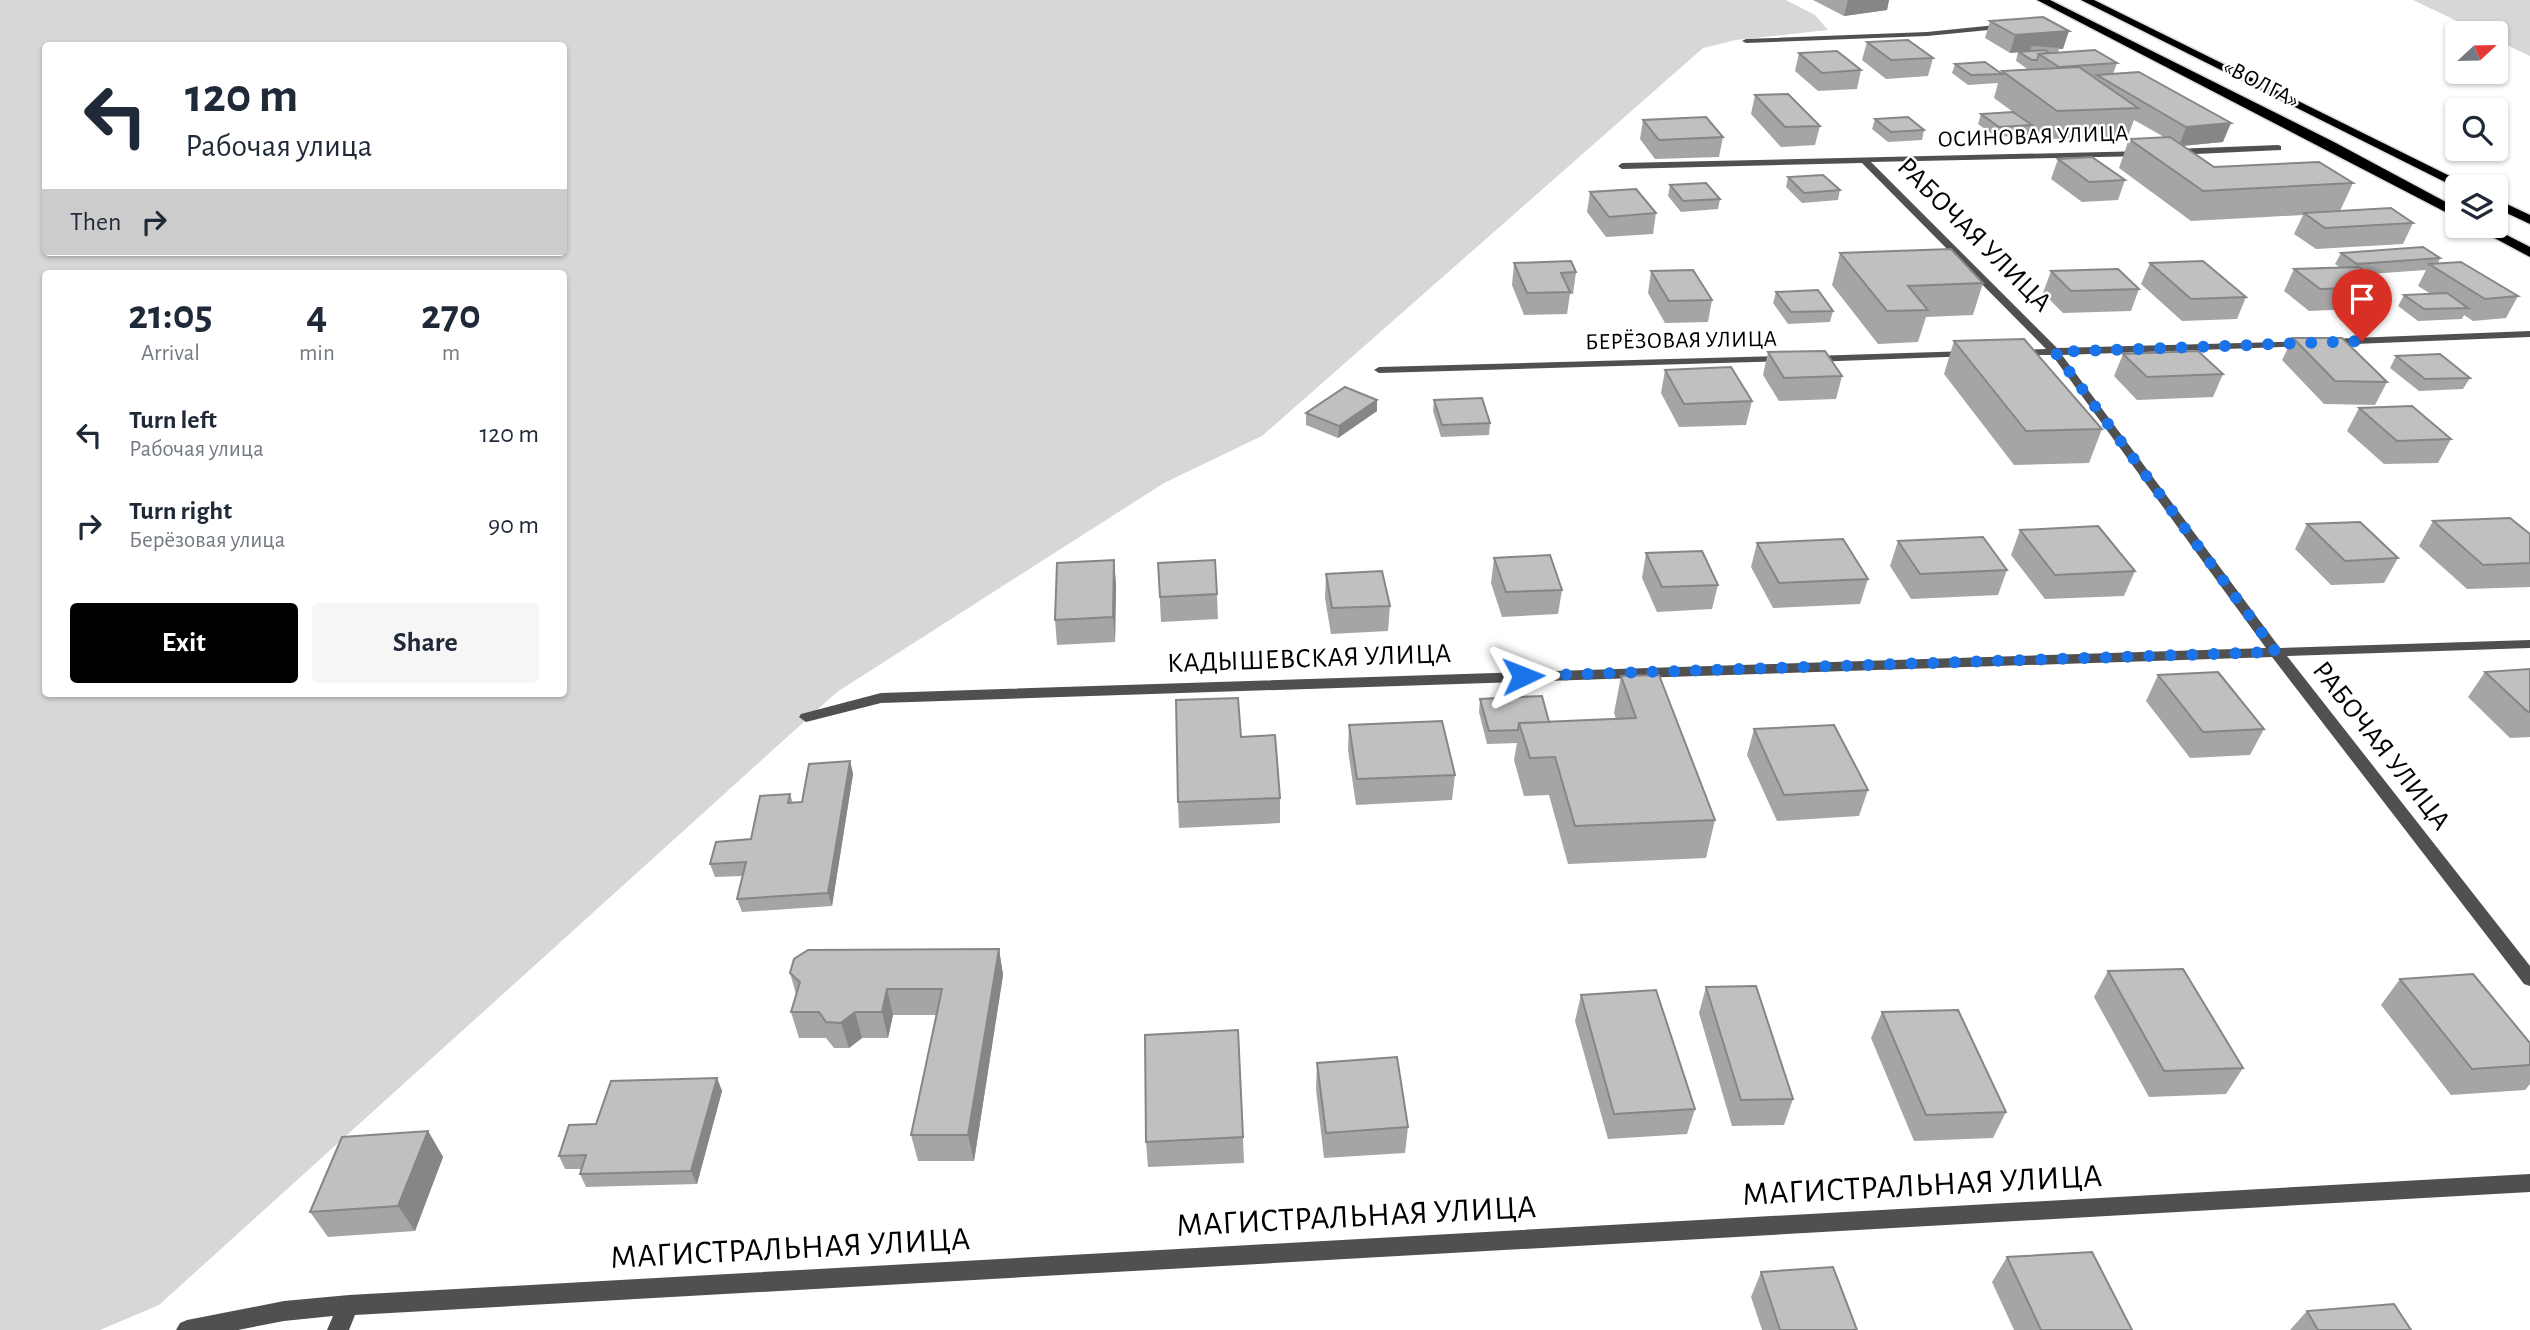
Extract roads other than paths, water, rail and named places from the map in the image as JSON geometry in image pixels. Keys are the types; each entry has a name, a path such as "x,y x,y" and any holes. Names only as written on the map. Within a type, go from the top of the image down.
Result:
{"highway":[{"name":"«ВОЛГА»","path":"2042,0 2330,145 2445,207"},
{"name":"«ВОЛГА»","path":"2086,0 2445,177"},
{"path":"2508,209 2530,220"},
{"path":"2502,238 2530,253"}],"street":[{"path":"1746,41 1927,34 2020,25"},
{"name":"ОСИНОВАЯ УЛИЦА","path":"1622,166 1866,162 2278,148"},
{"name":"РАБОЧАЯ УЛИЦА","path":"1866,162 2055,352 2276,652 2530,979"},
{"path":"2000,354 2530,334"},
{"name":"БЕРЁЗОВАЯ УЛИЦА","path":"1379,370 1986,354"},
{"name":"КАДЫШЕВСКАЯ УЛИЦА","path":"806,717 881,698 2530,644"},
{"name":"МАГИСТРАЛЬНАЯ УЛИЦА","path":"187,1330 284,1311 349,1305 2530,1183"},
{"path":"338,1330 349,1305"}]}
